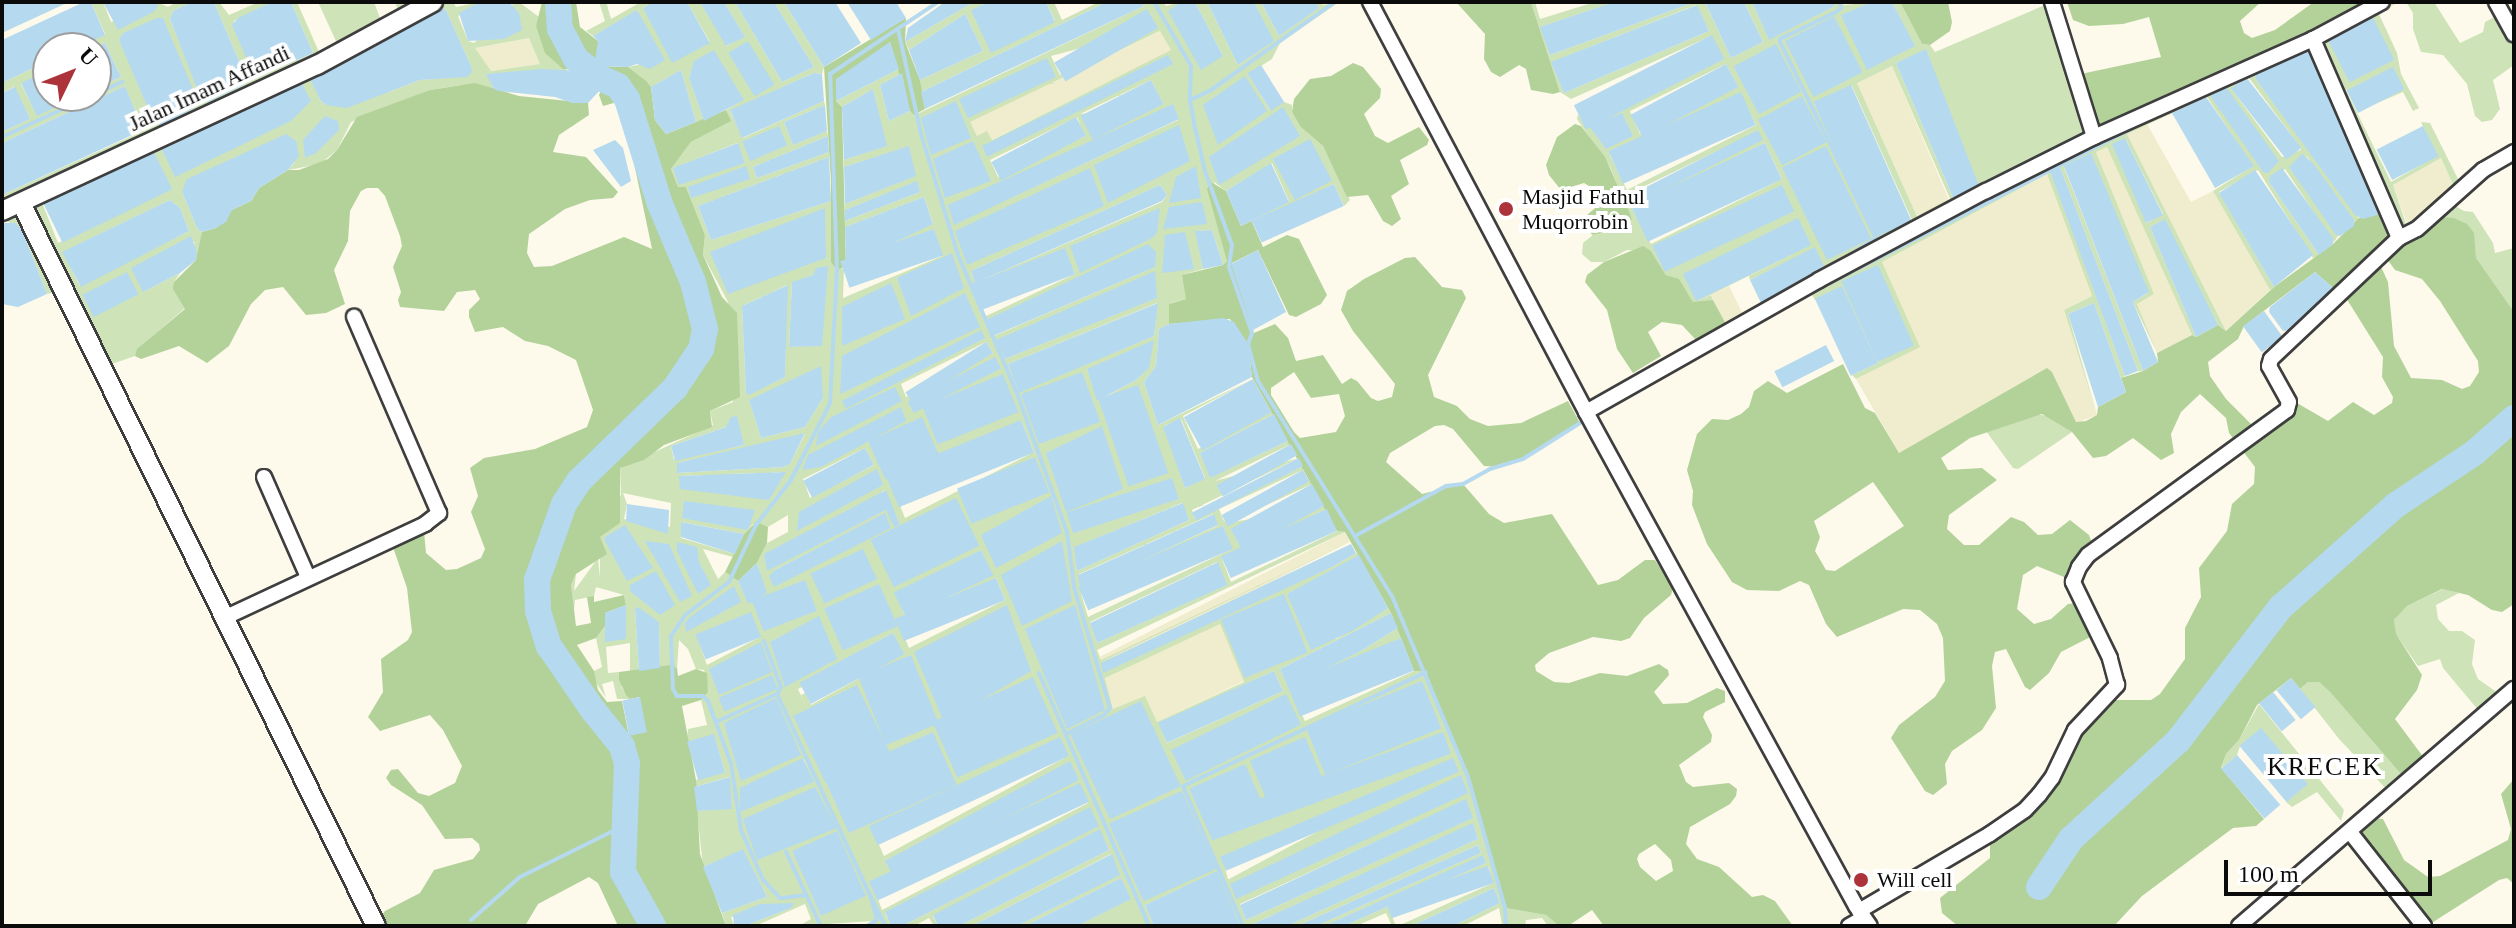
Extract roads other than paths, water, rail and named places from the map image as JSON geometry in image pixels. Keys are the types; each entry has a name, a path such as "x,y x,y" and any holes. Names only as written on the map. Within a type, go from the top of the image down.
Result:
{"street":[{"name":"Jalan Imam Affandi","path":"2,211 317,65 433,2"},
{"path":"1370,2 1586,412 1864,918"},
{"path":"2052,2 2094,137"},
{"path":"1586,412 1819,280 2094,137 2313,39 2382,2"},
{"path":"2496,2 2514,34"},
{"path":"2313,39 2399,238"},
{"path":"1849,926 2025,810 2052,778 2075,730 2117,685 2110,658 2073,582 2088,555 2287,410 2289,402 2269,366 2271,359 2399,238 2417,229 2483,170 2514,152"},
{"path":"21,203 376,926"},
{"path":"226,617 425,524 439,513 354,317"},
{"path":"264,477 308,577"},
{"path":"2239,926 2514,689"},
{"path":"2350,832 2424,926"}],"water":[{"path":"2,2 69,2 2,33"},
{"path":"84,2 91,2 104,32 32,32 32,69 2,83 2,40"},
{"path":"103,2 157,2 158,5 155,11 118,30"},
{"path":"192,2 214,2 247,80 244,85 208,102 201,99 170,19 173,11"},
{"path":"272,2 291,2 313,53 255,78 232,25 238,18"},
{"path":"480,2 509,2 519,13 522,30 504,39 468,41 459,13"},
{"path":"653,2 687,2 710,43 672,63 643,8"},
{"path":"700,2 724,2 745,37 726,46"},
{"path":"735,2 774,2 814,67 782,82"},
{"path":"784,2 835,2 861,43 824,67"},
{"path":"847,2 896,2 906,18 871,40"},
{"path":"945,2 974,2 905,42 908,28"},
{"path":"989,2 1046,2 1055,22 991,53 971,10"},
{"path":"1107,2 1142,2 1144,6 925,109 921,92"},
{"path":"1181,2 1195,2 1223,56 1201,70 1168,11"},
{"path":"1207,2 1254,2 1274,41 1238,65"},
{"path":"1261,2 1315,2 1319,8 1279,36"},
{"path":"1614,2 1695,2 1550,55 1540,27"},
{"path":"1705,2 1744,2 1763,42 1731,58"},
{"path":"1752,2 1833,2 1835,6 1769,40"},
{"path":"1872,2 1892,2 1915,46 1867,70 1841,15"},
{"path":"1697,5 1709,31 1564,93 1551,62"},
{"path":"445,8 471,66 472,72 467,77 420,80 347,108 326,105 320,100 309,76"},
{"path":"1147,9 1158,28 1065,82 1054,63"},
{"path":"637,10 665,60 650,69 637,64 628,67 598,66 595,60 598,41 593,36"},
{"path":"965,14 983,51 920,80 909,50"},
{"path":"1834,16 1863,72 1814,97 1785,41"},
{"path":"2372,16 2394,60 2350,82 2327,39"},
{"path":"163,18 198,101 194,108 161,126 153,120 119,40 123,33"},
{"path":"1712,35 1724,59 1586,129 1574,105"},
{"path":"748,41 774,85 755,97 728,53"},
{"path":"890,42 899,69 836,101 836,79"},
{"path":"1776,44 1801,92 1759,114 1734,67"},
{"path":"1926,49 1979,186 1954,200 1896,63"},
{"path":"714,50 744,100 704,121 689,78 694,61"},
{"path":"2310,50 2380,211 2377,215 2363,219 2355,215 2255,78 2256,74"},
{"path":"1168,55 1173,64 987,157 982,146"},
{"path":"112,58 121,77 112,81"},
{"path":"1047,58 1056,77 968,118 959,99"},
{"path":"1726,64 1738,87 1643,138 1631,115"},
{"path":"1261,65 1284,102 1271,111 1247,73"},
{"path":"2393,67 2404,89 2358,113 2347,91"},
{"path":"541,69 583,71 602,88 588,103 572,103 555,97 499,91 494,89 486,74"},
{"path":"681,70 696,122 666,134 655,120 651,87"},
{"path":"814,73 822,74 824,101 742,138 730,110"},
{"path":"902,73 910,111 889,121 880,85"},
{"path":"1245,76 1267,111 1218,145 1203,105"},
{"path":"2246,77 2301,148 2286,160 2231,89"},
{"path":"32,78 32,106 21,83"},
{"path":"300,80 311,101 291,121 175,177 160,145"},
{"path":"1151,80 1163,104 1093,140 1081,116"},
{"path":"1851,85 1912,221 1874,238 1814,102"},
{"path":"125,86 143,130 2,195 2,143 69,112 112,112 112,92"},
{"path":"15,87 30,119 2,132 2,93"},
{"path":"2226,87 2279,161 2268,173 2263,172 2211,97 2213,92"},
{"path":"873,89 887,146 844,160 842,107"},
{"path":"1741,92 1756,125 1623,184 1609,151"},
{"path":"1802,96 1826,142 1782,165 1758,119"},
{"path":"2206,97 2254,166 2215,188 2172,113"},
{"path":"956,101 971,138 931,155 921,118"},
{"path":"1173,104 1179,119 954,225 948,205"},
{"path":"825,105 827,131 793,145 784,122"},
{"path":"1283,107 1300,136 1219,185 1209,157"},
{"path":"1622,113 1633,136 1606,149 1589,126"},
{"path":"325,116 338,121 339,130 316,153 305,158 303,140"},
{"path":"1076,117 1086,136 1001,181 991,162"},
{"path":"1179,125 1190,161 1108,203 1094,165"},
{"path":"779,126 787,145 750,161 742,142"},
{"path":"2423,126 2438,156 2392,180 2377,150"},
{"path":"1758,130 1763,140 1632,207 1627,197"},
{"path":"286,134 296,141 299,156 288,170 259,188 251,201 232,210 226,222 202,232 197,228 182,192 187,179"},
{"path":"828,136 829,152 757,178 753,167"},
{"path":"2125,138 2163,215 2146,223 2112,144"},
{"path":"1310,139 1332,180 1295,200 1273,159"},
{"path":"615,140 623,148 631,181 621,187 593,150"},
{"path":"973,141 991,181 945,198 933,159"},
{"path":"738,143 745,163 679,185 673,168"},
{"path":"1765,143 1782,179 1648,242 1631,206"},
{"path":"909,146 916,176 845,204 844,167"},
{"path":"1826,146 1871,239 1827,260 1782,167"},
{"path":"152,148 172,189 63,243 42,201"},
{"path":"2091,153 2149,292 2133,302 2158,362 2143,371 2064,166"},
{"path":"2302,154 2313,163 2354,220 2354,226 2340,236 2336,235 2289,167"},
{"path":"829,157 831,201 711,240 698,206"},
{"path":"1271,163 1289,202 1241,226 1226,191"},
{"path":"746,166 750,179 691,198 688,187"},
{"path":"1196,166 1201,198 1169,203 1176,177"},
{"path":"2060,167 2138,371 2125,376 2050,171"},
{"path":"1090,168 1104,206 967,265 955,231"},
{"path":"2282,168 2333,238 2333,244 2319,255 2269,182 2270,176"},
{"path":"2255,170 2313,255 2274,287 2219,193"},
{"path":"917,181 920,192 845,221 845,210"},
{"path":"1334,184 1344,206 1262,243 1252,221"},
{"path":"1160,185 1167,195 1162,201 975,283 971,271"},
{"path":"1782,185 1794,211 1665,272 1652,245"},
{"path":"924,197 933,224 846,266 845,227"},
{"path":"170,200 180,208 189,231 81,287 62,252"},
{"path":"1202,202 1207,224 1163,229 1169,207"},
{"path":"825,208 826,258 728,294 710,252"},
{"path":"1160,208 1157,233 1152,238 1080,273 1070,246"},
{"path":"1798,218 1811,245 1696,301 1683,274"},
{"path":"2165,219 2218,325 2196,337 2150,227"},
{"path":"2,223 15,223 22,230 47,294 18,307 2,304"},
{"path":"934,229 943,255 850,288 840,261"},
{"path":"1212,230 1223,265 1203,269 1195,231"},
{"path":"1185,232 1194,269 1162,273 1165,235"},
{"path":"191,236 197,252 196,260 180,273 143,292 131,268"},
{"path":"1148,244 1156,252 1155,267 993,336 986,320"},
{"path":"1815,247 1824,266 1761,303 1750,280"},
{"path":"1065,248 1075,274 980,311 970,285"},
{"path":"1258,250 1286,312 1253,330 1231,264"},
{"path":"952,253 964,288 911,316 897,278"},
{"path":"1878,265 1914,345 1877,362 1841,281"},
{"path":"828,266 822,346 789,347 792,282 813,275 816,268"},
{"path":"1155,271 1157,298 1005,359 996,340"},
{"path":"127,272 138,294 94,317 82,295"},
{"path":"2315,272 2333,288 2332,292 2289,330 2283,331 2269,312 2270,307"},
{"path":"891,283 905,319 842,346 842,307"},
{"path":"788,285 785,377 749,395 746,393 742,306"},
{"path":"1842,286 1878,363 1851,376 1815,299"},
{"path":"965,293 980,327 840,394 842,356"},
{"path":"1158,303 1154,336 1019,393 1008,364"},
{"path":"2094,303 2126,392 2098,407 2068,314"},
{"path":"2264,311 2283,337 2262,352 2243,326"},
{"path":"1223,318 1234,322 1248,344 1252,377 1158,425 1144,382 1156,366 1159,329 1169,324"},
{"path":"981,330 985,338 846,409 842,401"},
{"path":"1154,340 1149,368 1136,380 1097,401 1087,369"},
{"path":"986,342 993,353 912,403 905,392"},
{"path":"1826,345 1834,361 1782,387 1774,371"},
{"path":"995,357 1001,369 914,413 908,401"},
{"path":"821,366 823,398 805,427 761,438 749,400"},
{"path":"1082,372 1100,422 1039,444 1021,394"},
{"path":"1003,374 1018,412 938,445 922,407"},
{"path":"1253,379 1271,412 1202,451 1184,417"},
{"path":"1138,385 1168,473 1129,487 1098,399"},
{"path":"895,387 902,401 816,446 818,432 831,417"},
{"path":"901,407 906,421 821,467 802,470 808,455"},
{"path":"1274,414 1288,441 1210,478 1200,453"},
{"path":"737,416 744,445 675,461 671,446 726,427 731,417"},
{"path":"922,417 939,455 885,479 868,441"},
{"path":"1180,418 1205,479 1185,488 1163,427"},
{"path":"1021,420 1034,452 899,507 886,475"},
{"path":"1102,426 1123,489 1066,512 1046,453"},
{"path":"805,433 790,464 783,467 677,473 677,463"},
{"path":"1291,444 1297,455 1223,497 1217,485"},
{"path":"865,448 874,465 812,498 803,481"},
{"path":"1035,457 1049,492 971,524 957,488"},
{"path":"1299,458 1303,466 1196,520 1192,512"},
{"path":"877,469 883,485 797,531 799,512"},
{"path":"1303,470 1309,481 1228,526 1222,515"},
{"path":"786,472 769,500 680,489 679,476"},
{"path":"1172,478 1179,499 1073,533 1066,512"},
{"path":"1312,484 1324,506 1243,551 1231,529"},
{"path":"886,490 900,525 894,527 886,510 767,571 764,554"},
{"path":"1051,496 1062,533 996,568 981,535"},
{"path":"956,498 979,546 894,587 871,540"},
{"path":"684,501 755,510 748,530 682,518"},
{"path":"1183,503 1189,520 1077,571 1074,547"},
{"path":"627,504 669,510 668,534 626,521"},
{"path":"1327,509 1337,531 1231,578 1221,556"},
{"path":"885,513 891,528 774,587 769,576 775,570"},
{"path":"1214,514 1218,525 1080,589 1078,575"},
{"path":"681,522 744,534 735,554 681,537"},
{"path":"625,525 653,568 627,581 605,541 605,537"},
{"path":"1223,526 1233,549 1088,610 1078,587"},
{"path":"645,541 669,544 692,596 680,602"},
{"path":"1062,541 1072,601 1022,626 1001,575"},
{"path":"677,542 697,547 699,562 711,585 698,594 677,551"},
{"path":"1351,544 1356,553 1334,566 1103,673 1101,663"},
{"path":"863,549 877,579 824,603 810,574"},
{"path":"981,550 993,575 906,618 894,593"},
{"path":"1359,555 1388,608 1352,631 1311,650 1287,594"},
{"path":"1218,562 1227,585 1097,643 1090,623"},
{"path":"757,563 767,593 748,604 738,581"},
{"path":"656,571 675,605 660,615 630,591 630,585"},
{"path":"996,578 1005,600 904,641 895,619"},
{"path":"805,580 817,611 764,631 752,600"},
{"path":"879,584 898,626 843,650 824,608"},
{"path":"734,586 741,602 686,632 685,623 690,617"},
{"path":"1284,594 1308,652 1245,678 1221,619"},
{"path":"626,605 626,639 605,642 605,613"},
{"path":"1007,605 1031,671 944,722 914,652"},
{"path":"1075,605 1105,710 1067,729 1025,629"},
{"path":"638,607 659,622 660,668 639,671 635,609"},
{"path":"751,612 761,637 705,660 695,634"},
{"path":"1391,613 1398,628 1361,651 1288,687 1280,669"},
{"path":"819,616 837,659 785,687 770,642"},
{"path":"893,633 904,654 811,704 799,683"},
{"path":"1401,638 1414,670 1300,717 1287,684"},
{"path":"761,642 772,672 719,695 709,669"},
{"path":"911,655 939,724 886,745 858,676"},
{"path":"1274,671 1283,691 1167,743 1158,723"},
{"path":"772,675 778,689 724,711 719,698"},
{"path":"1033,677 1058,733 957,777 933,722"},
{"path":"2291,678 2315,707 2301,719 2276,690"},
{"path":"1422,681 1441,728 1325,775 1306,728"},
{"path":"857,685 889,752 826,783 793,716"},
{"path":"2273,692 2296,720 2282,731 2259,703"},
{"path":"1286,694 1301,725 1186,781 1171,750"},
{"path":"640,697 647,732 629,736 622,700"},
{"path":"776,698 801,755 741,781 724,723"},
{"path":"1141,701 1181,786 1110,819 1070,734"},
{"path":"2261,728 2308,784 2286,802 2240,746"},
{"path":"933,732 957,785 849,833 825,780"},
{"path":"1443,732 1451,754 1212,840 1204,819"},
{"path":"714,734 725,772 698,780 687,742"},
{"path":"1060,737 1069,756 878,845 869,826"},
{"path":"1305,737 1324,782 1269,806 1250,760"},
{"path":"2237,755 2280,805 2264,819 2221,769"},
{"path":"803,758 814,782 740,812 740,788"},
{"path":"1453,758 1459,772 1226,871 1220,857"},
{"path":"1070,761 1079,780 893,875 885,861"},
{"path":"1245,764 1265,809 1209,834 1189,789"},
{"path":"1461,775 1468,793 1236,899 1230,884"},
{"path":"730,777 732,809 697,811 694,787"},
{"path":"1080,783 1089,802 878,901 869,881"},
{"path":"815,787 837,828 757,860 743,819"},
{"path":"1182,791 1217,869 1143,901 1109,824"},
{"path":"1466,799 1473,818 1246,920 1240,905"},
{"path":"1090,807 1099,826 902,926 891,926 885,912"},
{"path":"1473,823 1478,839 1287,926 1249,926"},
{"path":"1100,829 1109,850 959,926 938,926 933,915"},
{"path":"837,831 866,896 821,916 792,851"},
{"path":"1478,845 1481,853 1316,926 1297,926"},
{"path":"743,849 767,897 722,913 703,867"},
{"path":"1112,854 1120,875 1017,926 972,926"},
{"path":"1483,855 1486,863 1344,926 1324,926"},
{"path":"1488,866 1494,883 1392,918 1386,901"},
{"path":"1217,871 1240,926 1154,926 1145,905"},
{"path":"1121,878 1131,899 1077,926 1025,926"},
{"path":"1494,888 1500,903 1453,926 1411,926"},
{"path":"794,903 791,908 745,926 734,926 733,915 760,904"}],"waterway":[{"path":"558,2 560,29 576,59 598,77 618,86 627,99 660,204 693,282 705,329 701,349 675,388 579,481 564,504 537,580 538,611 549,646 622,746 627,763 623,872 653,926"},
{"path":"806,895 780,898 763,880 741,830 731,763 708,701 703,696 677,696 673,689 671,636 685,615 729,582 756,525 791,480 830,403 837,270 830,74 938,2"},
{"path":"1154,2 1191,66 1190,100 1194,123 1205,171 1232,245 1229,267 1252,333 1248,344 1258,381 1392,596 1468,777 1505,908 1506,926"},
{"path":"1190,100 1211,90 1335,2"},
{"path":"1833,266 1876,238 1780,39 1836,12 1841,8 1840,2"},
{"path":"898,29 921,134 958,255 1018,396 1067,532 1074,587 1110,708 1104,715 1066,734"},
{"path":"112,87 122,82"},
{"path":"2,137 56,112"},
{"path":"1814,291 2132,128"},
{"path":"1627,397 1748,328"},
{"path":"2039,887 2071,839 2178,741 2281,607 2396,505 2474,453 2514,418"},
{"path":"1357,535 1446,486 1463,484 1490,469 1523,459 1580,423"},
{"path":"764,641 781,687 777,694 871,897 877,919 869,926"},
{"path":"1243,926 1183,786 1426,672"},
{"path":"1039,673 1149,926"},
{"path":"716,722 777,694"},
{"path":"471,920 520,877 623,826"},
{"path":"786,852 821,926"},
{"path":"872,899 885,926"}],"place":[{"name":"Masjid Fathul Muqorrobin","path":"1506,209"},
{"name":"Will cell","path":"1861,880"}],"district":[{"name":"KRECEK","path":"2325,767"}]}
